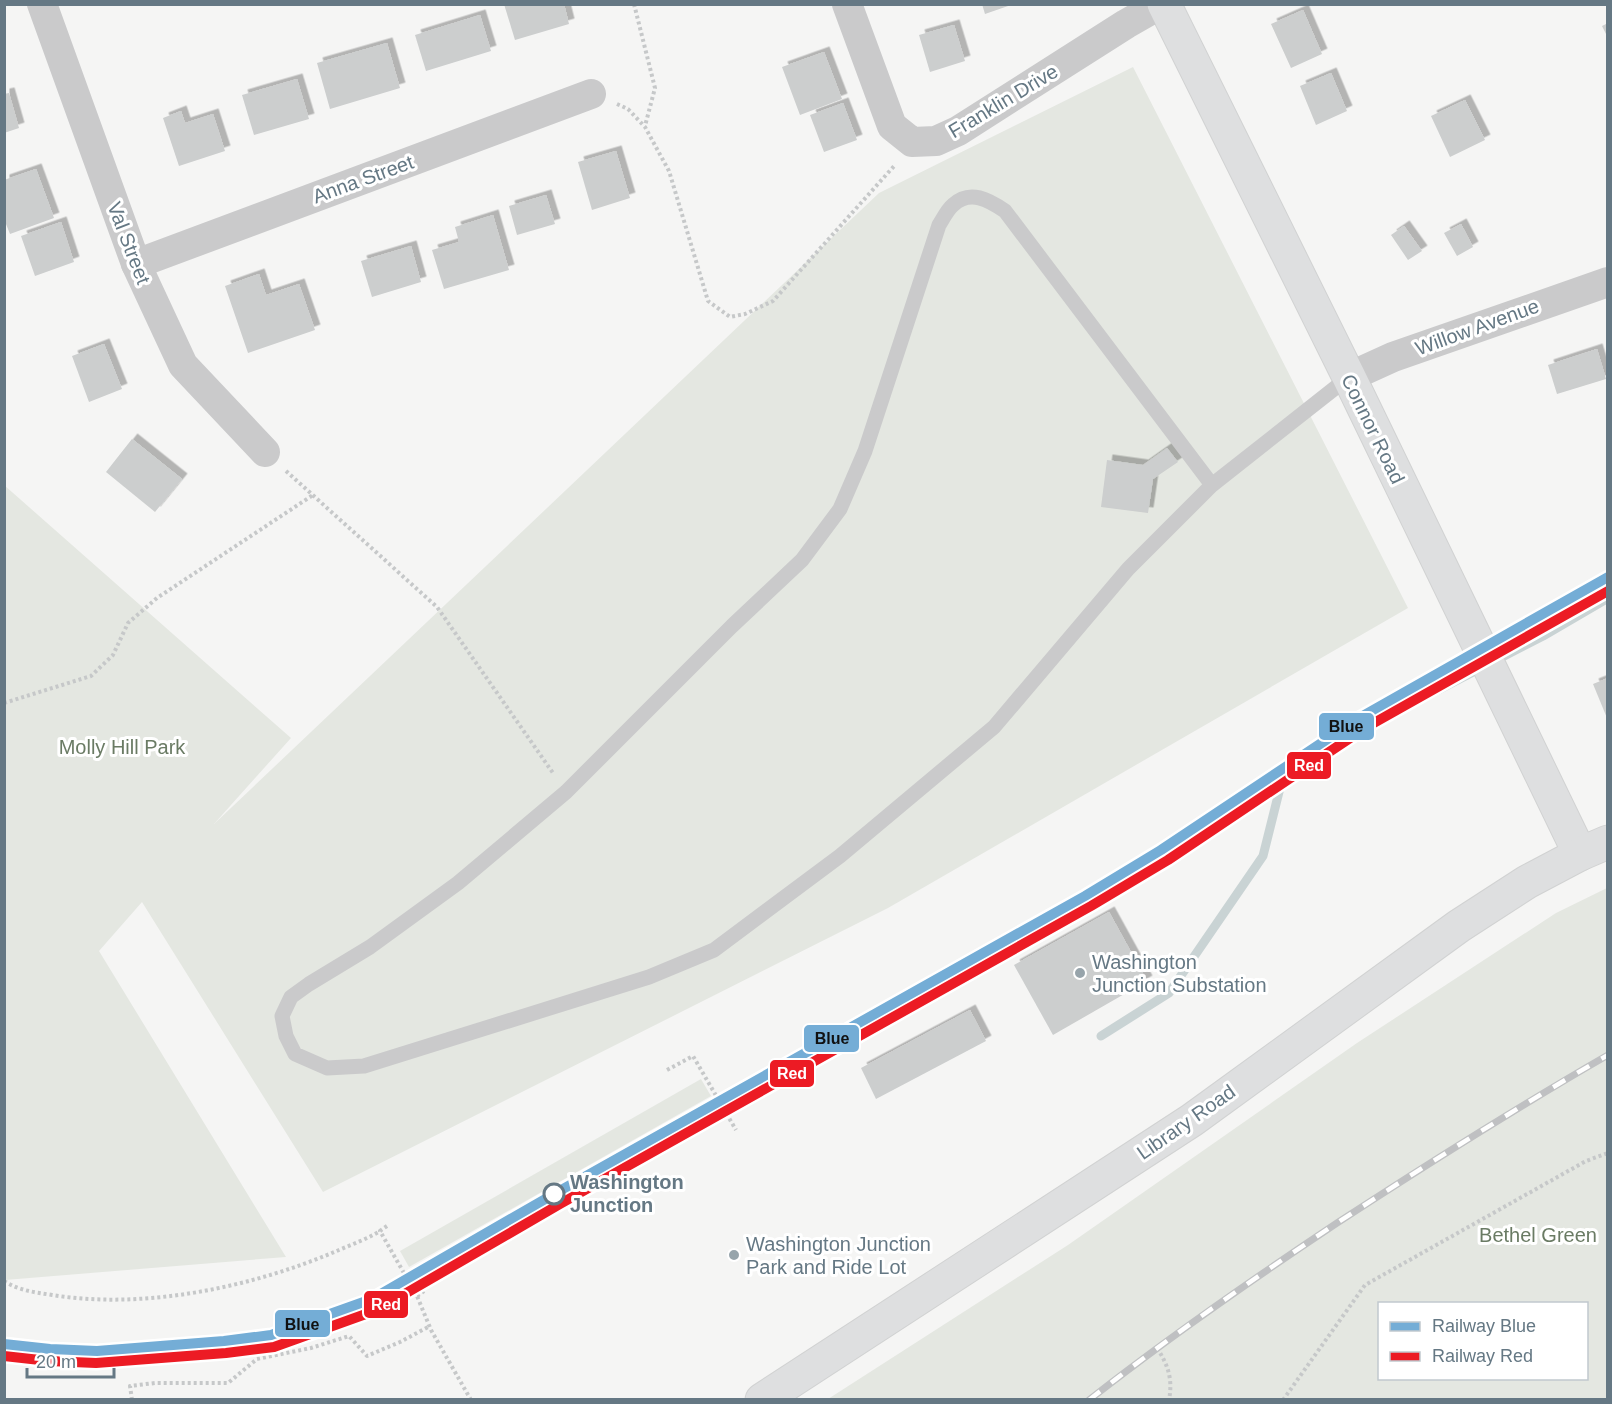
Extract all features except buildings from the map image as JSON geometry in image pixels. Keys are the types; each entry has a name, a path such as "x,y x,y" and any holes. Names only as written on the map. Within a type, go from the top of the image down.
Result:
{"main road":[{"name":"Connor Road","path":"1163,4 1428,540 1532,757 1594,848"},
{"name":"Library Road","path":"762,1400 1192,1120 1459,926 1527,882 1594,848"}],"street":[{"name":"Val Street","path":"42,4 136,264 183,364 265,452"},
{"path":"847,4 892,126 912,142"},
{"name":"Franklin Drive","path":"912,142 936,141 958,131 1119,14 1163,4"},
{"name":"Anna Street","path":"136,264 591,94"},
{"name":"Willow Avenue","path":"1348,377 1393,357 1608,282"}],"lane":[{"path":"1212,485 1005,211 988,199 970,197 953,204 939,225 865,450 840,509 802,560 732,626 566,792 458,883 370,947 291,997 282,1016 286,1036 294,1054 327,1068 364,1066 649,977 714,950 840,856 994,727 1128,569 1212,485 1348,377"}],"path":[{"path":"634,4 655,88 645,127"},
{"path":"591,94 628,109 645,127 669,171 708,301 730,317 745,314 773,301 912,142"},
{"path":"265,452 437,607 566,792"},
{"path":"4,703 91,676 113,655 128,623 157,598 314,495"},
{"path":"667,1070 693,1056 736,1130"},
{"path":"701,1127 727,1113"},
{"path":"1283,1400 1365,1285 1586,1161 1608,1153"},
{"path":"4,1281 16,1289 95,1300 159,1297 205,1291 270,1275 317,1259 387,1226"},
{"path":"380,1231 471,1400"},
{"path":"417,1296 424,1291"},
{"path":"132,1400 130,1386 155,1383 228,1383 256,1359 311,1348 350,1336 367,1356 430,1326"},
{"path":"1157,1348 1171,1378 1171,1400"}],"green space":[{"name":"Molly Hill Park","path":"1133,67 1408,608 888,908 323,1192 142,902 99,951 286,1257 5,1280 4,485 291,738 214,824 879,193"},
{"name":"Bethel Green","path":"1607,888 1607,1399 828,1399 1068,1245 1357,1043 1556,913"},
{"path":"701,1079 711,1096 409,1267 400,1251"}],"waterway":[{"path":"1101,1036 1169,993 1263,856 1281,784 1380,720 1543,636 1608,598"}],"railway":[{"path":"1089,1400 1212,1309 1337,1223 1471,1137 1608,1055"}],"rail line":[{"name":"Blue","path":"4,1344 97,1351 224,1341 271,1335 372,1299 554,1194 1085,896 1161,850 1359,718 1608,577"},
{"name":"Red","path":"4,1356 96,1363 226,1353 274,1347 377,1310 560,1204 1091,906 1168,860 1365,728 1608,591"}],"place":[{"name":"Washington Junction Substation","path":"1080,973"},
{"name":"Washington Junction","path":"554,1194"},
{"name":"Washington Junction Park and Ride Lot","path":"734,1255"}]}
